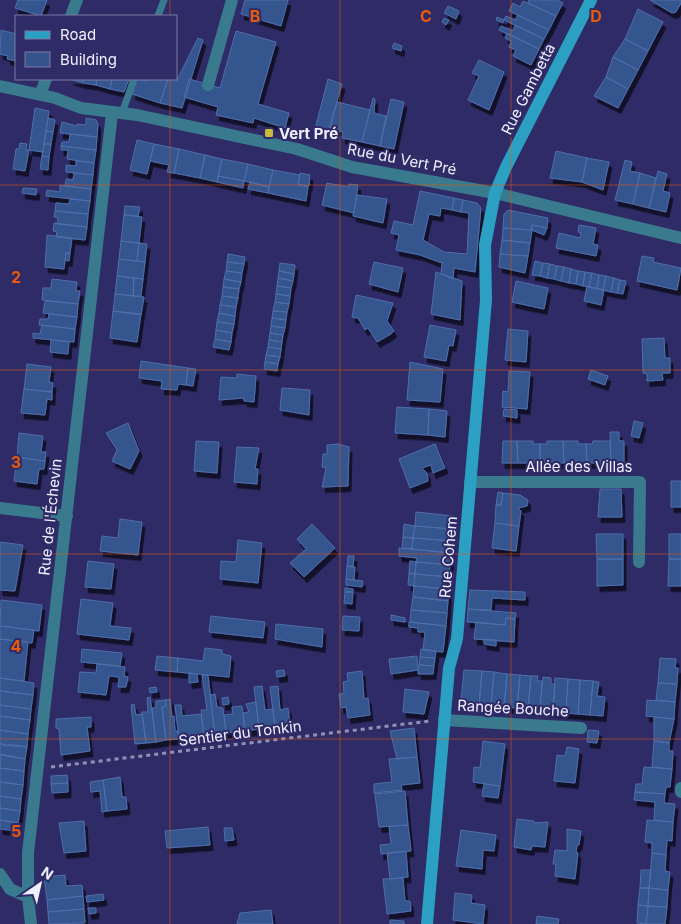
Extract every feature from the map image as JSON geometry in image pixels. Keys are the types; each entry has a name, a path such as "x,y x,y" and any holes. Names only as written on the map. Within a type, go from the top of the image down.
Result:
{"street":[{"path":"71,15 77,0"},
{"path":"208,85 232,0"},
{"name":"Rue Gambetta","path":"495,193 506,166 591,0"},
{"path":"40,94 46,80"},
{"name":"Rue du Vert Pré","path":"0,86 40,94 81,108 117,113 297,149 352,167 495,193 681,238"},
{"name":"Rue de l'Échevin","path":"32,924 28,897 28,853 66,516 117,113"},
{"name":"Rue Cohem","path":"427,924 449,668 457,643 486,300 485,245 495,193"},
{"name":"Allée des Villas","path":"470,482 640,482 639,562"},
{"path":"0,508 66,516"},
{"name":"Rangée Bouche","path":"444,720 581,728"},
{"path":"0,874 10,889 28,897"}],"lane":[{"path":"158,15 164,0"},
{"path":"117,113 134,80"}],"path":[{"name":"Sentier du Tonkin","path":"38,768 444,720"}],"building":[{"path":"18,0 47,0 41,15 15,8"},
{"path":"245,0 288,0 281,26 241,14"},
{"path":"529,0 557,0 563,3 556,16 528,3"},
{"path":"650,0 681,0 681,3 676,12 672,13"},
{"path":"523,1 556,16 549,30 509,11 513,3 520,7"},
{"path":"448,6 459,11 456,19 444,13"},
{"path":"638,9 663,22 648,51 625,39"},
{"path":"518,15 549,30 544,39 504,20 506,16 515,20"},
{"path":"497,17 504,20 503,23 496,20"},
{"path":"444,18 449,20 446,25 442,22"},
{"path":"515,25 544,39 539,49 499,30 501,26 513,31"},
{"path":"1,30 15,34 15,61 7,59 8,56 0,54"},
{"path":"236,31 276,42 258,104 289,113 285,128 254,118 253,123 216,115 218,107 184,97 189,79 220,88"},
{"path":"507,33 539,49 531,65 513,56 516,50 509,47 511,41 505,38"},
{"path":"198,38 203,40 182,108 160,103 168,80 178,80"},
{"path":"625,39 648,51 638,70 613,57"},
{"path":"394,43 402,46 401,51 392,48"},
{"path":"613,57 638,70 628,89 606,77"},
{"path":"479,60 504,72 489,110 468,100 479,76 472,73"},
{"path":"606,77 628,89 618,108 594,96"},
{"path":"328,79 342,84 328,132 315,129"},
{"path":"73,80 84,80 83,83"},
{"path":"84,80 97,80 96,85 83,83"},
{"path":"97,80 112,80 110,89 96,85"},
{"path":"112,80 129,80 124,92 110,89"},
{"path":"137,80 168,80 160,103 132,94"},
{"path":"373,98 375,99 374,113 386,116 380,146 362,142"},
{"path":"391,99 404,102 394,149 380,146"},
{"path":"337,102 370,110 362,142 342,138 343,132 330,129"},
{"path":"35,108 49,111 43,152 29,150"},
{"path":"48,118 55,120 53,132 46,131"},
{"path":"86,118 96,120 98,124 97,137 60,133 62,122 77,126 77,124 86,125"},
{"path":"46,131 53,132 51,144 44,144"},
{"path":"70,134 97,137 96,150 61,146 62,142 69,142"},
{"path":"137,140 154,144 147,174 130,170"},
{"path":"20,143 27,144 26,150 29,150 25,171 13,169 16,149 19,149"},
{"path":"44,144 51,144 49,157 42,156"},
{"path":"154,144 179,149 174,173 167,172 169,165 150,161"},
{"path":"61,146 96,150 94,163 67,159 68,150 61,150"},
{"path":"179,149 205,155 200,178 174,173"},
{"path":"556,151 587,158 582,182 550,178"},
{"path":"205,155 222,159 217,182 200,178"},
{"path":"42,156 49,157 48,170 40,169"},
{"path":"587,158 609,162 603,190 582,182"},
{"path":"222,159 248,164 244,181 218,176"},
{"path":"625,160 632,162 630,171 640,173 633,204 615,200"},
{"path":"76,161 94,163 93,175 66,172 66,165 76,166"},
{"path":"248,164 273,170 269,187 244,181"},
{"path":"273,170 300,175 298,185 308,187 306,201 268,193"},
{"path":"658,171 667,174 663,191 670,193 666,212 649,208"},
{"path":"74,173 93,175 91,189 65,186 66,179 73,180"},
{"path":"300,173 310,175 309,186 298,184"},
{"path":"640,173 656,178 649,208 633,204"},
{"path":"218,176 244,181 243,188 217,182"},
{"path":"250,182 269,187 268,193 248,189"},
{"path":"327,183 349,187 349,184 358,185 354,213 322,205"},
{"path":"60,185 91,189 90,201 46,196 47,190 60,192"},
{"path":"23,188 37,189 36,195 22,193"},
{"path":"420,191 454,198 452,210 441,208 440,216 429,214 423,240 444,252 467,254 469,213 461,212 463,200 477,203 481,208 475,272 454,268 453,279 441,274 442,263 420,255 396,250 399,235 391,233 394,221 413,225"},
{"path":"357,195 387,199 383,223 353,216"},
{"path":"454,198 463,200 461,212 452,210"},
{"path":"70,199 90,201 88,214 55,211 56,203 69,204"},
{"path":"125,206 140,207 138,216 124,215"},
{"path":"508,210 548,218 547,228 532,225 532,230 503,228 504,214"},
{"path":"55,211 88,214 87,227 57,224 58,218 54,217"},
{"path":"124,215 142,217 139,243 121,241"},
{"path":"54,223 87,227 85,240 56,237 57,232 53,231"},
{"path":"532,225 547,228 544,235 532,230"},
{"path":"579,225 596,228 593,244 598,245 596,256 556,248 559,233 580,238 581,233 578,232"},
{"path":"503,228 532,230 530,243 502,240"},
{"path":"47,235 72,238 70,253 66,253 64,269 45,267"},
{"path":"502,240 530,243 528,256 500,254"},
{"path":"121,241 139,243 137,261 119,259"},
{"path":"139,243 147,244 145,262 137,261"},
{"path":"66,253 70,253 69,261 65,260"},
{"path":"228,254 245,257 244,264 227,262"},
{"path":"500,254 528,256 525,273 499,267"},
{"path":"642,256 654,258 653,262 681,268 677,290 637,281"},
{"path":"119,259 145,262 143,279 117,276"},
{"path":"535,261 543,263 540,276 532,275"},
{"path":"227,262 244,264 242,273 226,271"},
{"path":"374,262 403,268 398,292 369,284"},
{"path":"280,263 295,265 294,274 279,271"},
{"path":"543,263 550,264 547,278 540,276"},
{"path":"550,264 557,266 554,279 547,278"},
{"path":"557,266 564,267 561,281 554,279"},
{"path":"564,267 571,269 569,283 561,281"},
{"path":"571,269 578,271 576,284 569,283"},
{"path":"226,271 242,273 241,282 224,279"},
{"path":"279,271 294,274 293,281 278,278"},
{"path":"578,271 585,272 583,286 576,284"},
{"path":"436,272 462,281 460,320 431,314"},
{"path":"585,272 592,273 589,287 583,286"},
{"path":"592,273 599,275 597,289 589,287"},
{"path":"599,275 606,276 603,290 597,289"},
{"path":"117,276 134,278 133,296 115,294"},
{"path":"606,276 614,278 611,292 603,290"},
{"path":"134,278 143,279 141,296 133,296"},
{"path":"278,278 293,281 291,288 277,286"},
{"path":"614,278 620,280 617,293 611,292"},
{"path":"52,279 77,282 76,291 80,291 78,304 42,300 43,288 51,288"},
{"path":"224,279 241,282 239,289 223,287"},
{"path":"620,280 626,281 623,294 617,293"},
{"path":"516,281 548,288 544,309 512,302"},
{"path":"277,286 291,288 290,296 276,294"},
{"path":"587,286 604,290 601,305 584,301"},
{"path":"223,287 239,289 238,298 222,296"},
{"path":"115,294 144,297 141,315 113,311"},
{"path":"276,294 290,296 289,304 275,302"},
{"path":"356,295 393,303 387,321 394,331 391,334 377,342 368,328 365,330 358,318 352,317"},
{"path":"222,296 238,298 236,307 220,305"},
{"path":"45,301 78,304 77,317 43,313"},
{"path":"275,302 289,304 287,312 273,311"},
{"path":"220,305 236,307 235,316 219,313"},
{"path":"113,311 141,314 137,342 110,338"},
{"path":"273,311 287,312 286,320 272,318"},
{"path":"219,313 235,316 234,324 217,322"},
{"path":"49,314 77,317 75,329 39,325 40,319 48,319"},
{"path":"272,318 286,320 285,328 271,326"},
{"path":"217,322 234,324 232,333 216,330"},
{"path":"42,325 75,329 74,342 33,338 33,333 40,334"},
{"path":"430,325 456,330 453,346 449,345 446,361 424,357"},
{"path":"271,326 285,328 283,335 270,333"},
{"path":"508,329 528,331 526,362 505,360"},
{"path":"216,330 232,333 231,342 215,339"},
{"path":"270,333 283,335 282,342 269,340"},
{"path":"664,338 665,358 670,358 670,373 662,373 663,380 647,381 647,374 643,373 642,339"},
{"path":"215,339 231,342 229,350 213,347"},
{"path":"51,340 69,342 68,354 50,352"},
{"path":"269,340 282,342 281,349 268,347"},
{"path":"268,347 281,349 280,357 266,355"},
{"path":"266,355 280,357 278,364 265,362"},
{"path":"141,361 188,368 186,385 178,384 177,390 161,389 162,381 139,378"},
{"path":"265,362 278,364 277,371 264,369"},
{"path":"410,362 443,369 440,402 407,400"},
{"path":"27,364 51,367 49,382 53,383 52,392 24,389"},
{"path":"188,368 196,369 193,386 186,385"},
{"path":"591,370 608,376 605,385 588,379"},
{"path":"509,371 530,372 527,409 502,407 503,391 508,392"},
{"path":"237,374 256,376 254,402 244,401 244,398 219,400 221,377 237,378"},
{"path":"282,388 310,390 309,415 280,410"},
{"path":"24,389 52,392 52,400 47,399 45,415 21,413"},
{"path":"397,407 429,409 428,435 395,433"},
{"path":"429,409 447,411 445,437 428,435"},
{"path":"504,409 517,410 517,418 503,416"},
{"path":"634,421 643,423 639,438 631,436"},
{"path":"128,423 139,451 130,469 112,461 117,450 106,433"},
{"path":"610,432 619,432 619,441 624,441 624,463 611,463"},
{"path":"19,433 43,436 41,452 46,452 45,461 17,457"},
{"path":"196,441 219,442 217,473 194,471"},
{"path":"503,441 517,441 518,463 502,463"},
{"path":"517,441 533,441 533,444 540,444 540,463 518,463"},
{"path":"547,441 563,441 564,463 540,463 540,444 547,444"},
{"path":"563,441 578,441 578,444 586,444 587,463 564,463"},
{"path":"593,441 610,441 611,463 587,463 586,444 592,444"},
{"path":"338,444 349,447 348,486 322,487 326,468 322,467 323,454 327,454 327,445"},
{"path":"435,444 445,468 433,473 431,465 422,468 427,473 428,481 410,488 399,459"},
{"path":"237,447 259,448 255,469 258,469 257,484 234,482"},
{"path":"17,457 45,461 44,469 39,469 37,484 14,481"},
{"path":"671,481 681,481 681,507 671,507"},
{"path":"600,489 621,489 622,517 598,517"},
{"path":"498,492 503,493 501,505 496,505"},
{"path":"503,493 520,495 528,500 527,506 518,508 521,511 519,526 495,523 496,505 501,505"},
{"path":"416,512 454,516 453,529 415,526"},
{"path":"120,519 142,522 138,555 100,551 102,536 118,538"},
{"path":"495,523 519,526 516,551 492,548"},
{"path":"312,524 335,548 304,577 290,563 306,549 297,539"},
{"path":"404,524 415,526 413,538 403,537"},
{"path":"415,526 453,529 452,541 413,538"},
{"path":"596,534 623,534 623,559 597,559"},
{"path":"669,534 681,534 681,559 669,559"},
{"path":"403,537 413,538 412,549 402,548"},
{"path":"413,538 452,541 451,553 412,549"},
{"path":"238,540 262,543 258,583 220,579 221,561 236,562"},
{"path":"0,542 23,545 15,591 0,590"},
{"path":"399,548 451,553 450,565 416,562 417,558 399,556"},
{"path":"348,556 354,556 353,567 347,566"},
{"path":"597,559 623,559 623,585 597,586"},
{"path":"669,559 681,559 681,586 668,586"},
{"path":"88,561 114,564 111,589 85,587"},
{"path":"410,561 416,562 415,574 409,573"},
{"path":"416,562 450,565 449,577 415,574"},
{"path":"347,566 355,567 354,580 346,579"},
{"path":"409,573 415,574 414,586 408,585"},
{"path":"415,574 449,577 448,589 414,586"},
{"path":"346,579 363,581 362,587 346,585"},
{"path":"414,586 448,589 448,601 413,597"},
{"path":"345,588 353,589 353,592 345,592"},
{"path":"470,590 525,592 525,600 492,598 491,610 468,609"},
{"path":"345,592 353,592 352,604 344,603"},
{"path":"413,597 448,601 447,613 411,610"},
{"path":"81,599 113,603 110,626 131,628 129,640 77,634"},
{"path":"1,600 42,605 39,631 0,626"},
{"path":"468,609 516,613 515,619 506,618 505,625 467,622"},
{"path":"411,610 447,613 446,626 410,622"},
{"path":"391,615 405,618 405,622 391,620"},
{"path":"211,616 265,622 263,638 209,632"},
{"path":"343,616 360,617 359,631 342,630"},
{"path":"506,618 515,619 514,642 474,639 476,622 505,625"},
{"path":"409,622 446,626 443,652 423,650 425,632 418,632 418,628 409,627"},
{"path":"276,624 323,629 322,647 275,639"},
{"path":"0,626 34,630 32,643 0,639"},
{"path":"0,639 28,642 24,681 0,678"},
{"path":"484,639 496,640 496,646 484,644"},
{"path":"205,648 222,650 222,654 231,656 229,677 177,672 178,658 203,661"},
{"path":"82,649 122,653 120,666 81,662"},
{"path":"421,649 436,651 435,658 420,657"},
{"path":"157,656 178,658 177,672 155,670"},
{"path":"417,656 418,670 391,674 389,659"},
{"path":"420,657 435,658 434,666 419,665"},
{"path":"660,658 676,659 675,668 678,668 677,684 658,683"},
{"path":"97,664 125,667 124,676 128,677 126,687 118,687 119,677 109,676 106,695 78,692 80,672 96,673"},
{"path":"419,665 434,666 433,674 418,674"},
{"path":"284,670 285,676 277,677 276,671"},
{"path":"464,670 482,671 479,705 464,703 461,700"},
{"path":"362,671 364,699 368,698 370,715 348,718 346,707 341,708 339,694 344,693 343,682 348,681 347,673"},
{"path":"482,671 494,672 491,706 479,705"},
{"path":"494,672 507,674 504,707 491,706"},
{"path":"189,673 197,674 198,682 189,683"},
{"path":"507,674 520,675 517,708 504,707"},
{"path":"202,675 208,675 215,735 204,736 201,710 207,710"},
{"path":"520,675 531,676 528,709 517,708"},
{"path":"531,676 538,676 537,681 542,681 540,710 528,709"},
{"path":"543,677 551,678 551,684 555,684 553,712 540,710"},
{"path":"0,678 34,683 33,695 0,691"},
{"path":"555,678 568,679 566,713 553,712"},
{"path":"568,679 580,680 578,714 566,713"},
{"path":"580,680 593,681 590,715 578,714"},
{"path":"593,681 599,682 597,696 605,697 603,716 590,715"},
{"path":"658,683 677,684 675,702 656,700"},
{"path":"262,686 265,710 273,709 275,727 259,729 254,687"},
{"path":"278,686 280,710 288,708 290,725 275,727 270,687"},
{"path":"156,687 157,692 150,693 149,688"},
{"path":"405,689 429,692 424,714 403,712"},
{"path":"0,691 33,695 31,709 0,705"},
{"path":"215,694 217,707 223,708 226,733 215,735 210,695"},
{"path":"150,697 156,742 146,743 142,712 148,712 147,698"},
{"path":"228,697 229,704 223,705 222,698"},
{"path":"170,699 175,731 178,731 179,739 166,740 162,707 166,706 165,700"},
{"path":"165,700 166,706 162,707 166,740 156,742 152,708 156,708 156,701"},
{"path":"647,700 675,702 674,719 646,716"},
{"path":"256,702 259,729 245,731 243,713 249,712 246,704"},
{"path":"134,704 136,715 142,714 146,743 135,744 131,705"},
{"path":"0,705 31,709 30,720 0,716"},
{"path":"175,705 181,705 182,716 201,714 204,736 179,739"},
{"path":"242,706 245,731 226,733 224,715 233,714 232,707"},
{"path":"0,716 30,720 28,734 0,730"},
{"path":"91,717 91,727 87,727 90,751 61,755 59,729 56,728 56,719"},
{"path":"654,717 674,719 669,743 654,741"},
{"path":"414,728 417,757 397,759 390,731"},
{"path":"0,730 28,734 27,747 2,745 0,743"},
{"path":"588,730 599,731 597,743 587,742"},
{"path":"483,741 505,744 500,786 473,782 474,767 480,768"},
{"path":"654,741 669,743 669,751 673,751 672,769 652,767"},
{"path":"0,743 8,746 8,744 27,747 25,759 0,755"},
{"path":"567,747 579,749 575,783 554,781 557,755 565,756"},
{"path":"1,754 25,759 24,771 0,768"},
{"path":"417,757 420,783 401,785 402,790 374,793 374,784 392,782 389,759"},
{"path":"644,767 672,769 670,787 666,787 665,794 635,792 636,784 642,784"},
{"path":"0,768 24,771 23,785 0,782"},
{"path":"67,775 68,783 51,784 51,776"},
{"path":"120,777 122,797 126,797 127,809 107,811 103,780"},
{"path":"103,780 107,811 102,812 100,791 91,792 90,782"},
{"path":"0,782 23,785 21,799 0,796"},
{"path":"68,783 68,792 52,793 51,784"},
{"path":"484,784 500,786 498,798 482,796"},
{"path":"405,791 408,825 379,827 375,794"},
{"path":"635,792 665,794 664,803 675,804 673,822 654,820 655,802 634,800"},
{"path":"0,796 21,799 20,811 0,808"},
{"path":"0,808 20,811 18,823 0,820"},
{"path":"517,819 534,821 534,823 548,822 545,847 532,846 531,850 514,847"},
{"path":"0,820 18,823 17,831 0,829"},
{"path":"647,820 673,822 672,841 667,840 666,855 652,853 652,843 645,842"},
{"path":"84,821 86,851 64,853 59,823"},
{"path":"408,825 411,851 381,854 380,845 391,844 389,826"},
{"path":"208,827 210,845 167,848 165,831"},
{"path":"224,828 232,828 234,840 225,841"},
{"path":"567,829 581,831 576,852 578,853 575,879 555,876 556,864 553,864 555,850 567,851"},
{"path":"461,830 496,835 494,851 483,850 482,869 456,866"},
{"path":"406,851 408,877 390,879 387,853"},
{"path":"652,853 666,855 665,871 670,872 668,890 649,888"},
{"path":"641,870 651,870 649,888 640,888"},
{"path":"65,875 66,886 82,885 83,896 47,900 44,877"},
{"path":"403,878 405,901 410,901 411,911 387,914 383,879"},
{"path":"640,888 649,888 648,906 638,905"},
{"path":"649,888 668,890 667,907 648,906"},
{"path":"455,893 472,895 471,903 485,905 483,924 453,920"},
{"path":"103,894 104,900 87,902 86,896"},
{"path":"83,896 84,909 48,912 47,900"},
{"path":"638,905 648,906 646,924 637,923"},
{"path":"648,906 667,907 665,924 646,924"},
{"path":"88,908 96,908 96,913 89,914"},
{"path":"84,909 85,923 49,924 48,912"},
{"path":"271,910 273,924 237,924 240,913"},
{"path":"537,916 559,919 558,924 536,924"},
{"path":"390,920 404,921 404,924 390,924"}],"place":[{"name":"Vert Pré","path":"269,133"}]}
